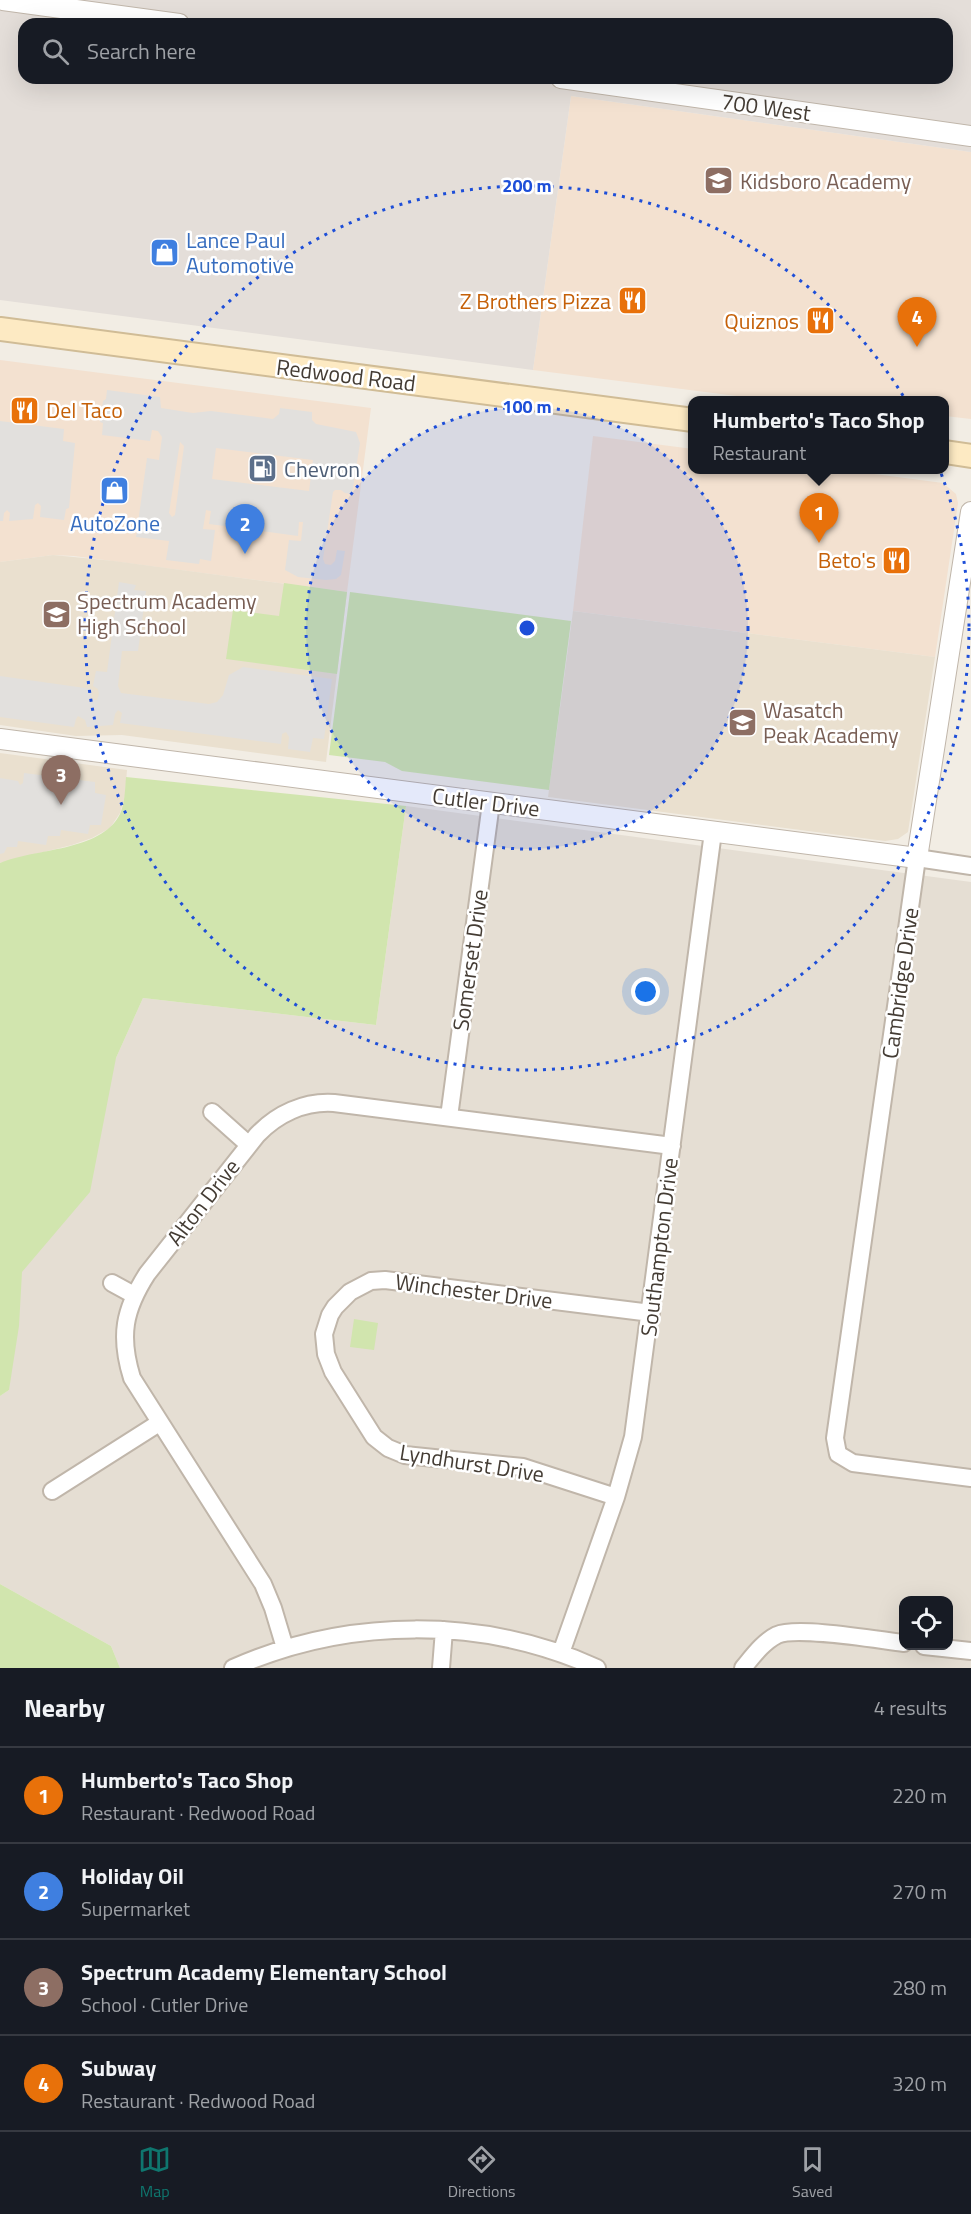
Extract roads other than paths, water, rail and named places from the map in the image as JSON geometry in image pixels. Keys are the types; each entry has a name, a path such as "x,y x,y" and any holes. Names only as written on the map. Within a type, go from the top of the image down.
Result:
{"main road":[{"name":"Redwood Road","path":"0,329 688,419"},
{"path":"949,453 971,456"}],"street":[{"path":"3,0 135,18"},
{"name":"700 West","path":"603,84 971,136"},
{"name":"Cambridge Drive","path":"971,512 917,858 835,1430 835,1447 844,1460 971,1478"},
{"name":"Cutler Drive","path":"0,739 971,866"},
{"name":"Somerset Drive","path":"449,1117 490,803"},
{"name":"Southampton Drive","path":"561,1653 616,1497 633,1437 712,832"},
{"name":"Alton Drive","path":"285,1648 273,1608 262,1584 132,1378 127,1364 125,1324 134,1295 147,1274 249,1145 273,1120 301,1106 324,1102 672,1146"},
{"path":"212,1112 249,1145"},
{"name":"Winchester Drive","path":"324,1334 335,1306 350,1292 371,1281 385,1280 651,1313"},
{"path":"112,1283 134,1295"},
{"name":"Lyndhurst Drive","path":"324,1334 326,1354 333,1372 369,1431 388,1448 414,1456 523,1467 616,1497"},
{"path":"52,1491 159,1423"},
{"path":"233,1668 285,1648 364,1632 403,1629 444,1630 504,1638 561,1653 597,1668"},
{"path":"441,1668 444,1630"},
{"path":"743,1668 770,1640 778,1634 788,1632 809,1632 899,1643"},
{"path":"953,1649 971,1651"}],"place":[{"name":"Kidsboro Academy","path":"719,181"},
{"name":"Lance Paul Automotive","path":"165,253"},
{"name":"Z Brothers Pizza","path":"632,301"},
{"name":"Quiznos","path":"820,321"},
{"name":"Subway","path":"917,347"},
{"name":"Del Taco","path":"25,410"},
{"name":"Chevron","path":"263,469"},
{"name":"AutoZone","path":"115,491"},
{"name":"Humberto's Taco Shop","path":"819,543"},
{"name":"Holiday Oil","path":"245,554"},
{"name":"Beto's","path":"897,560"},
{"name":"Spectrum Academy High School","path":"56,614"},
{"name":"Wasatch Peak Academy","path":"742,723"},
{"name":"Spectrum Academy Elementary School","path":"61,805"}]}
